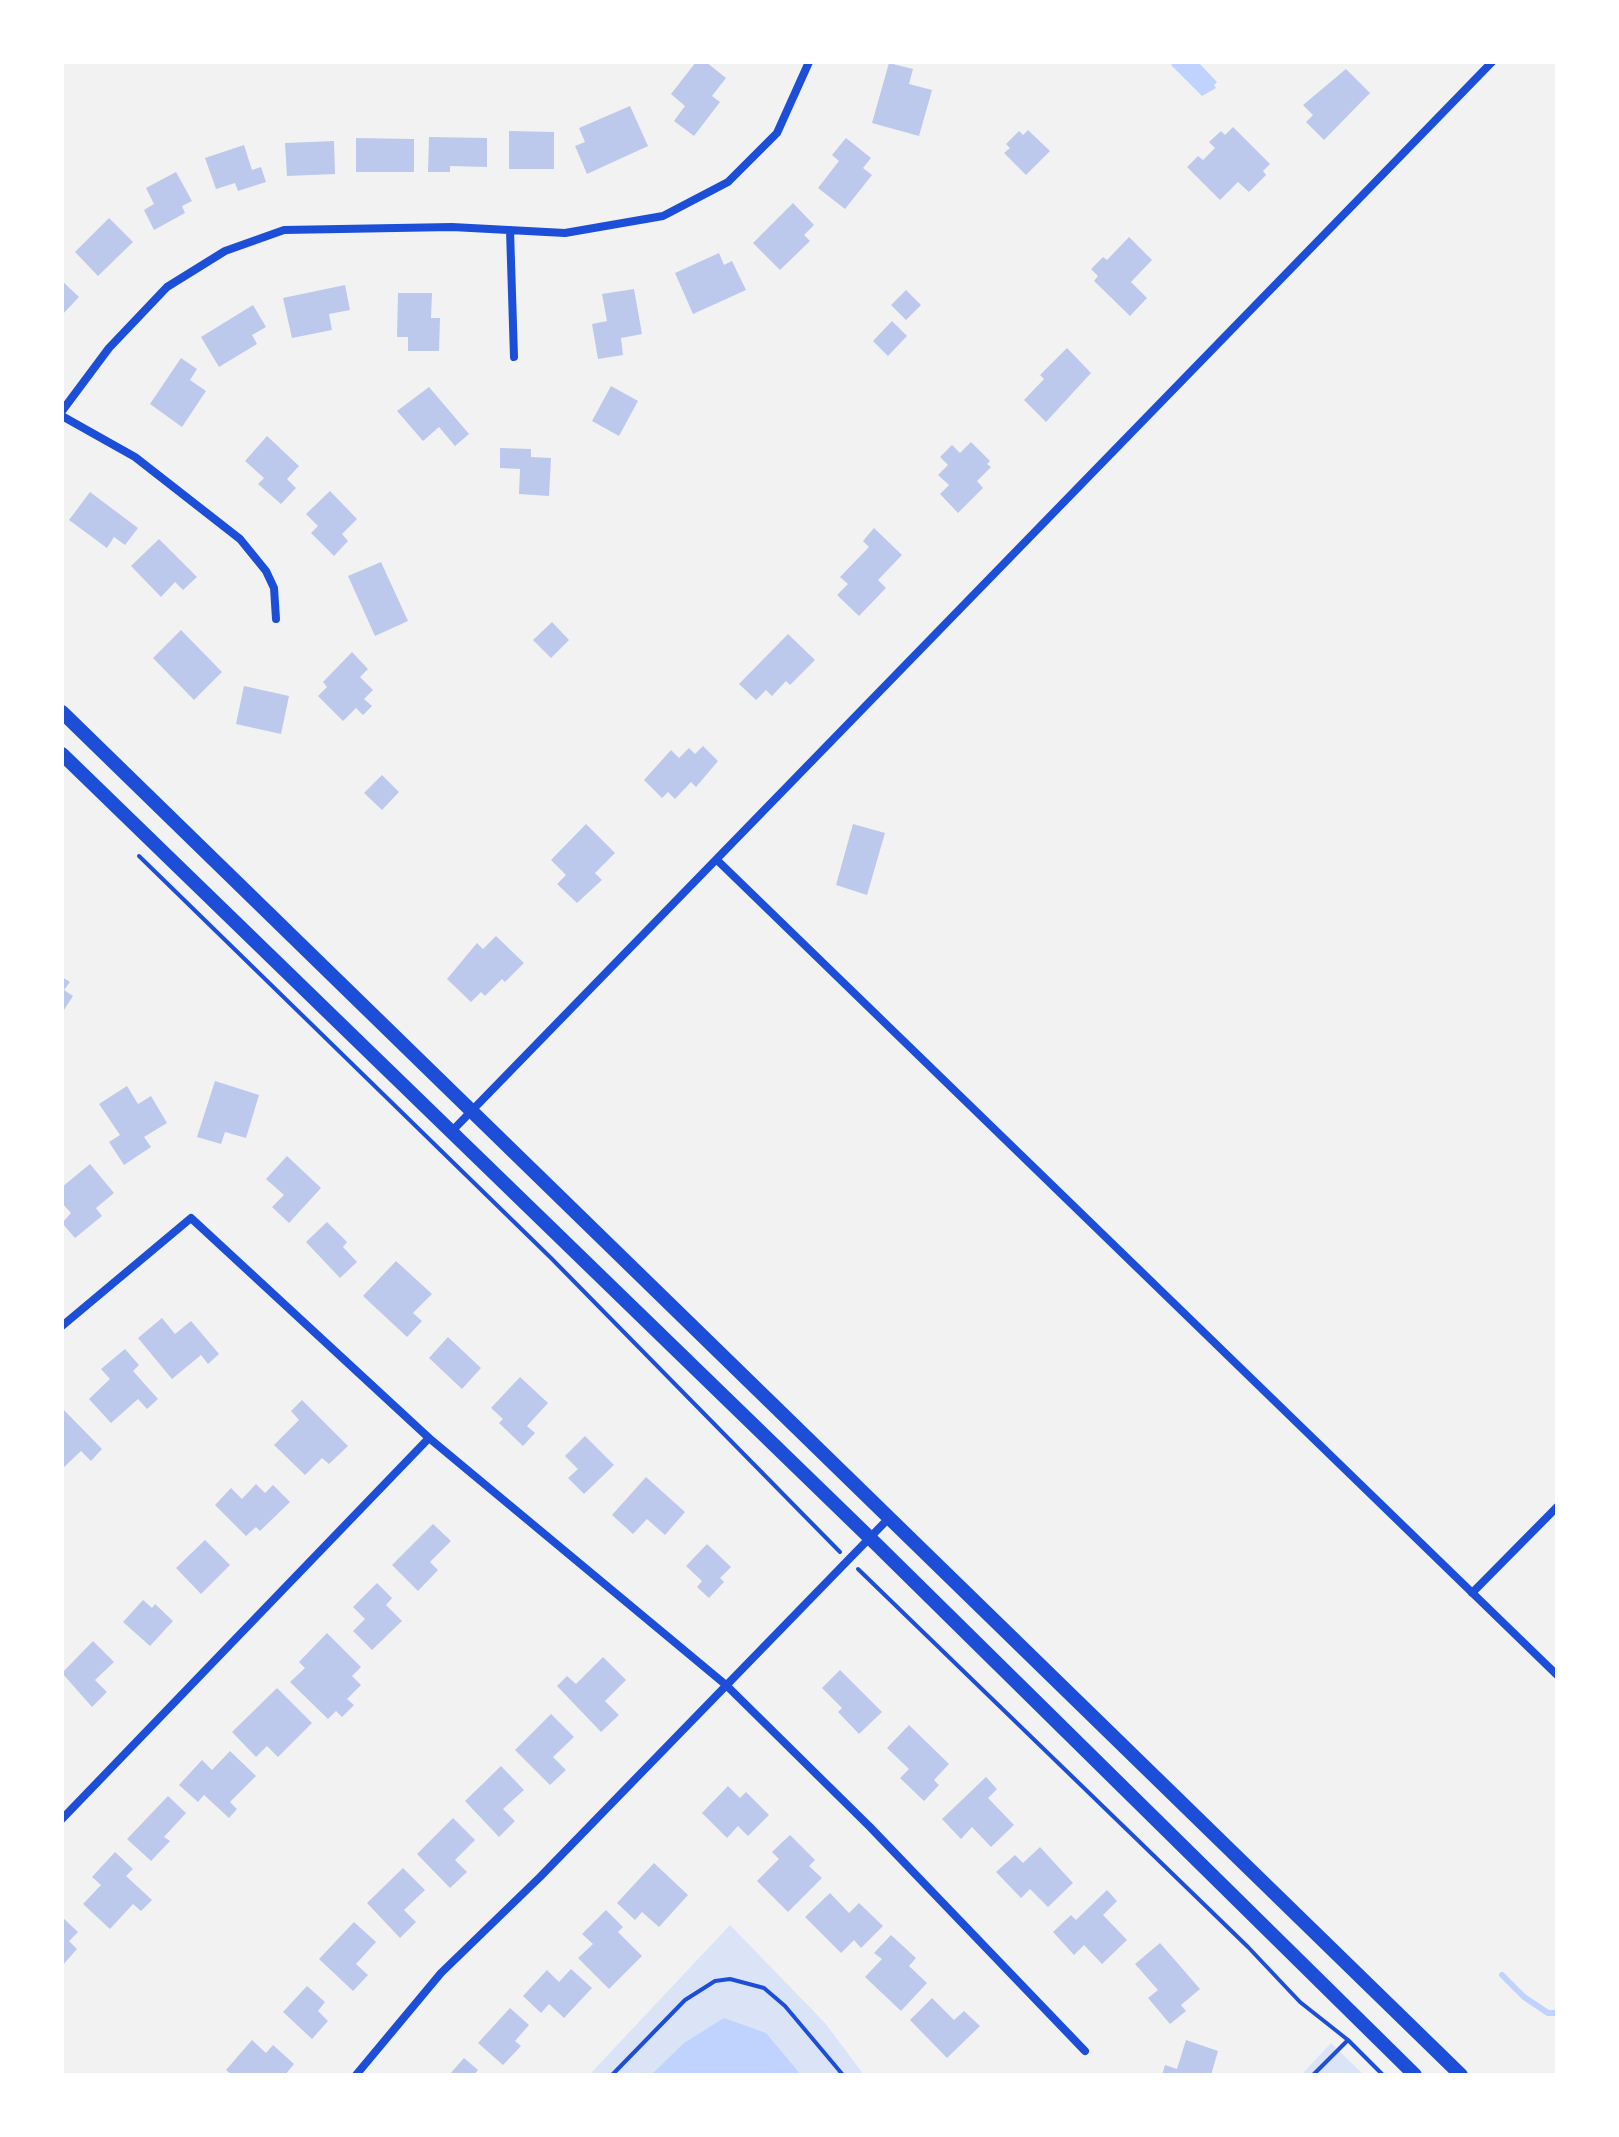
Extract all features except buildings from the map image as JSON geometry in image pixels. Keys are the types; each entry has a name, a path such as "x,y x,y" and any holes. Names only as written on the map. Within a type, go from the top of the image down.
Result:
{"main road":[{"path":"62,712 1461,2075"},
{"path":"62,754 870,1538 1415,2075"}],"street":[{"path":"451,1132 1492,62"},
{"path":"276,619 270,580 256,555 240,539 135,457 62,413 109,348 167,287 225,251 284,230 452,227 565,233 663,216 728,182 777,133 809,65"},
{"path":"510,230 514,357"},
{"path":"717,860 1557,1675"},
{"path":"62,1326 191,1218 429,1438 726,1685 881,1838 1085,2051"},
{"path":"62,1819 429,1438"},
{"path":"1472,1593 1557,1507"},
{"path":"356,2075 441,1973 540,1877 889,1518"}],"path":[{"path":"136,853 551,1258 848,1560 1248,1947 1300,2002 1348,2040 1383,2075"},
{"path":"612,2075 685,2000 715,1981 730,1979 764,1988 785,2006 843,2075"},
{"path":"1313,2075 1348,2040"}],"shaded area":[{"path":"730,1925 826,2024 864,2075 589,2075"},
{"path":"1331,2043 1364,2075 1301,2075"}],"water":[{"path":"1174,62 1198,62 1217,82 1214,85 1216,88 1202,96 1171,65"},
{"path":"724,2018 766,2033 801,2075 651,2075 684,2043"}],"waterway":[{"path":"1502,1975 1524,1997 1548,2013 1557,2013"}]}
